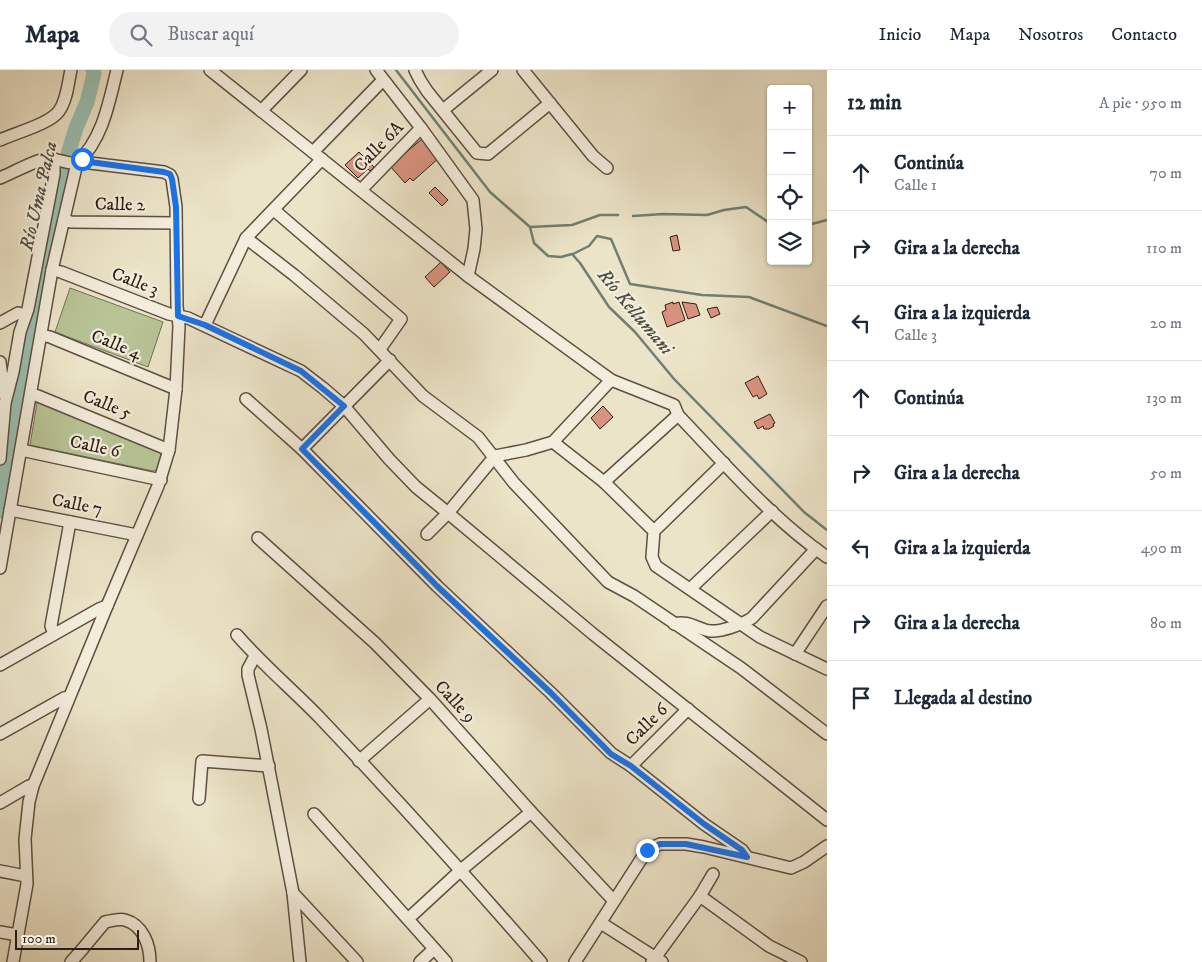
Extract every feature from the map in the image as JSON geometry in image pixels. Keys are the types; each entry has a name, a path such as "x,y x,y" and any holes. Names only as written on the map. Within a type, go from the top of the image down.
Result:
{"street":[{"path":"0,140 50,119 58,112 64,101 71,70"},
{"path":"0,459 5,403 54,174 70,161 104,121 117,70"},
{"path":"210,70 468,276 611,380 674,405 678,415 772,511 827,557"},
{"path":"261,111 301,70"},
{"path":"376,70 473,200 476,228 468,276"},
{"path":"416,70 424,85 478,153 488,154 550,103"},
{"path":"443,110 492,70"},
{"path":"523,70 593,156 607,168"},
{"path":"313,152 383,80"},
{"name":"Calle 6A","path":"361,190 421,128"},
{"path":"0,178 45,159 90,162 170,174 176,223 178,316 180,326 176,389 169,450 161,480 33,786 29,802 25,839 27,884 13,962"},
{"path":"205,325 246,238 322,159"},
{"path":"0,568 52,270 64,220 70,161"},
{"path":"274,210 401,319 380,349"},
{"name":"Calle 2","path":"64,220 71,222 176,223"},
{"path":"246,238 294,275 380,349 423,396 478,437 495,456 514,483 608,582 634,596 741,668 827,734"},
{"name":"Calle 3","path":"52,270 169,314 205,325 301,371 344,406 416,487 593,634 827,820"},
{"path":"0,323 18,313 25,315"},
{"name":"Calle 4","path":"41,336 50,337 176,389"},
{"path":"302,449 390,360"},
{"path":"0,362 5,403"},
{"path":"427,534 448,513 495,456 553,442 611,380"},
{"name":"Calle 5","path":"31,394 169,450"},
{"path":"246,399 302,449 437,586 551,693 611,754 631,766 704,824 742,850 747,857"},
{"path":"604,482 678,415"},
{"path":"553,442 604,482 654,531"},
{"name":"Calle 6","path":"21,450 161,480"},
{"path":"724,463 654,531 652,557 656,566 760,637 827,669"},
{"name":"Calle 7","path":"10,510 137,535"},
{"path":"690,589 772,511"},
{"path":"54,634 51,626 70,522"},
{"name":"Calle 9","path":"258,538 374,643 430,699 614,901"},
{"path":"674,624 682,622 709,631 742,624 752,618 816,549"},
{"path":"0,665 107,606"},
{"path":"795,654 827,606"},
{"path":"237,635 255,656 319,717 461,870 541,962"},
{"path":"255,656 248,669 248,675 262,729 293,893 300,962"},
{"path":"0,734 69,697"},
{"path":"359,761 430,699"},
{"name":"Calle 6","path":"631,766 688,709"},
{"path":"199,799 202,760 268,766"},
{"path":"0,803 29,786 33,786"},
{"path":"408,918 461,870 531,812"},
{"path":"314,814 446,962"},
{"path":"575,962 647,850 660,844 686,844 704,847 791,868 804,862 827,846"},
{"path":"0,871 26,876"},
{"path":"601,923 657,960 700,896 712,874"},
{"path":"293,893 357,962"},
{"path":"700,896 769,946 801,962"},
{"path":"71,962 105,922 124,919 144,933 150,952 150,962"},
{"path":"0,932 18,935"},
{"path":"420,962 434,948"}],"green space":[{"path":"70,288 163,322 148,367 55,332"},
{"path":"38,402 160,452 157,470 153,471 30,445"}],"building":[{"path":"422,139 439,158 413,181 410,178 405,183 390,166"},
{"path":"359,152 374,167 370,171 368,169 358,178 345,165"},
{"path":"435,187 448,200 442,206 429,193"},
{"path":"677,235 680,250 673,251 670,237"},
{"path":"441,262 450,272 434,287 425,277"},
{"path":"673,302 673,304 679,302 685,320 667,327 662,312 666,310 665,305"},
{"path":"682,302 696,304 700,315 688,319"},
{"path":"717,307 720,314 711,318 707,309"},
{"path":"758,376 767,394 759,399 757,395 753,397 745,383"},
{"path":"603,406 613,417 600,429 591,418"},
{"path":"770,414 775,423 773,424 774,426 764,429 763,426 758,429 754,422"}],"waterway":[{"name":"Río Uma Palca","path":"0,511 44,263 69,151 87,102 94,74 93,70"},
{"name":"Río Kellumani","path":"396,70 490,192 530,227 534,243 548,256 561,257 572,254 609,307 635,332 674,379 804,512 827,530"},
{"path":"633,216 663,214 707,215 746,207 767,221"},
{"path":"530,227 572,225 600,215 618,215"},
{"path":"812,224 827,220"},
{"path":"573,254 589,246 597,236 611,239 630,284 702,295 749,297 827,326"}],"route":[{"path":"82,159 90,162 170,174 176,207 178,316 205,325 301,371 344,406 302,449 437,586 551,693 611,754 631,766 718,835 742,850 747,857 686,844 660,844 647,850"}]}
